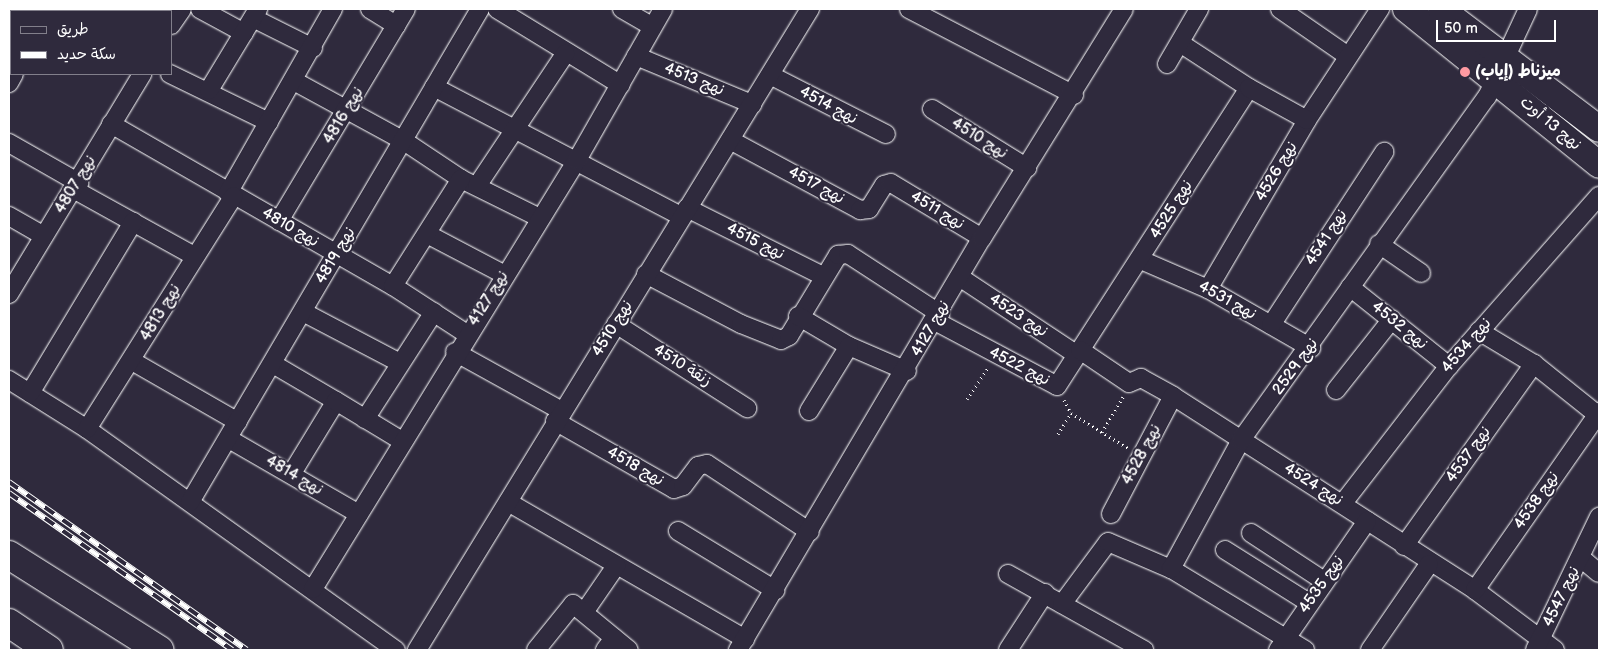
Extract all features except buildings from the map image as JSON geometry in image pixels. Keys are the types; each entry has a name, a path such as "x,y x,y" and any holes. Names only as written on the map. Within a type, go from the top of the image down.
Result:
{"highway":[{"path":"9,555 158,650"},
{"path":"9,623 49,650"}],"main road":[{"name":"نهج 13 أوت","path":"1406,9 1503,69 1597,121"},
{"name":"نهج 13 أوت","path":"1440,9 1503,69 1576,145 1599,165"},
{"path":"1576,145 1597,121"}],"street":[{"path":"172,24 182,9"},
{"path":"200,9 252,20 313,48"},
{"name":"نهج 4813","path":"87,429 132,361 231,195 269,122 313,48 333,9"},
{"path":"370,9 396,25"},
{"name":"نهج 4816","path":"279,221 348,111 406,9"},
{"name":"نهج 4819","path":"190,502 337,256 480,9"},
{"path":"497,9 565,54 621,85"},
{"path":"622,9 652,26"},
{"name":"نهج 4127","path":"313,589 455,352 577,160 663,9"},
{"name":"نهج 4510","path":"417,650 810,9"},
{"path":"909,9 1074,95"},
{"name":"نهج 4127","path":"741,645 907,371 982,238 1074,95 1124,9"},
{"path":"1166,64 1199,9"},
{"path":"1280,9 1348,56"},
{"name":"نهج 4526","path":"1208,289 1307,120 1380,9"},
{"name":"نهج 2529","path":"1171,569 1241,440 1311,348 1379,244 1503,69 1528,9"},
{"path":"209,90 252,20"},
{"path":"1180,43 1249,88 1307,120"},
{"path":"477,186 512,129 565,54"},
{"name":"نهج 4513","path":"636,56 752,104"},
{"name":"نهج 4807","path":"9,294 77,186 111,124 141,75"},
{"path":"172,75 209,90 269,122"},
{"name":"نهج 4514","path":"770,75 886,134"},
{"path":"294,81 404,141 461,179 540,218"},
{"name":"نهج 4515","path":"434,87 512,129 684,212 823,276"},
{"name":"نهج 4525","path":"1057,386 1141,260 1249,88"},
{"name":"نهج 4510","path":"932,109 1027,168"},
{"name":"نهج 4810","path":"111,124 337,256 393,286 467,334"},
{"name":"نهج 4517","path":"730,140 860,210 869,209 884,185 893,184"},
{"path":"9,143 132,222 194,256"},
{"name":"نهج 4541","path":"1271,325 1384,152"},
{"path":"393,286 461,179"},
{"name":"نهج 4511","path":"893,184 982,238"},
{"name":"نهج 4534","path":"1342,503 1449,366 1599,196"},
{"path":"9,216 44,236"},
{"path":"30,393 132,222"},
{"path":"427,234 505,275"},
{"path":"1379,244 1421,273"},
{"name":"نهج 4522","path":"823,276 838,255 848,254 996,357 1057,386"},
{"name":"نهج 4531","path":"1141,260 1208,289 1311,348"},
{"path":"646,274 741,324 780,340 789,336 798,316 823,276"},
{"name":"نهج 4523","path":"961,278 1078,352"},
{"name":"نهج 4532","path":"1350,287 1449,366"},
{"path":"304,312 400,364"},
{"path":"365,418 434,312"},
{"path":"798,316 849,346 907,371"},
{"path":"1336,390 1392,320"},
{"name":"زنقة 4510","path":"616,324 748,408"},
{"path":"1479,331 1534,364 1599,414"},
{"path":"808,411 849,346"},
{"name":"نهج 4518","path":"455,352 674,489 683,486 698,466 707,464 810,532"},
{"path":"1078,352 1131,384"},
{"path":"132,361 238,422"},
{"path":"273,364 402,441"},
{"name":"نهج 4537","path":"1404,546 1534,364"},
{"name":"نهج 4524","path":"1131,384 1141,378 1173,396 1342,503 1430,564 1475,590 1544,647"},
{"path":"9,380 87,429 396,650"},
{"name":"نهج 4528","path":"1111,514 1173,396"},
{"path":"292,473 336,401"},
{"name":"نهج 4538","path":"1475,590 1599,414"},
{"name":"نهج 4814","path":"229,439 292,473 359,514"},
{"path":"508,502 616,566 741,645"},
{"name":"نهج 4547","path":"1544,647 1599,516"},
{"name":"نهج 4535","path":"1282,644 1308,603 1367,521"},
{"path":"678,531 776,590"},
{"path":"1251,533 1324,580"},
{"path":"1062,604 1108,542 1171,569 1282,644 1305,650"},
{"path":"1226,550 1308,603"},
{"path":"1580,558 1599,573"},
{"path":"1370,650 1430,564"},
{"path":"585,611 616,566"},
{"path":"1008,574 1144,650"},
{"path":"1008,650 1044,593"},
{"path":"536,650 569,606 576,605 585,611 609,644 629,650"}],"path":[{"path":"967,399 996,357"},
{"path":"1102,432 1131,384"},
{"name":"نهج 4522","path":"1057,386 1071,413"},
{"path":"1058,434 1071,413 1142,457"}],"railway":[{"path":"9,482 247,650"},
{"path":"9,493 232,650"}],"place":[{"name":"ميزناط (إياب)","path":"1465,72"}]}
